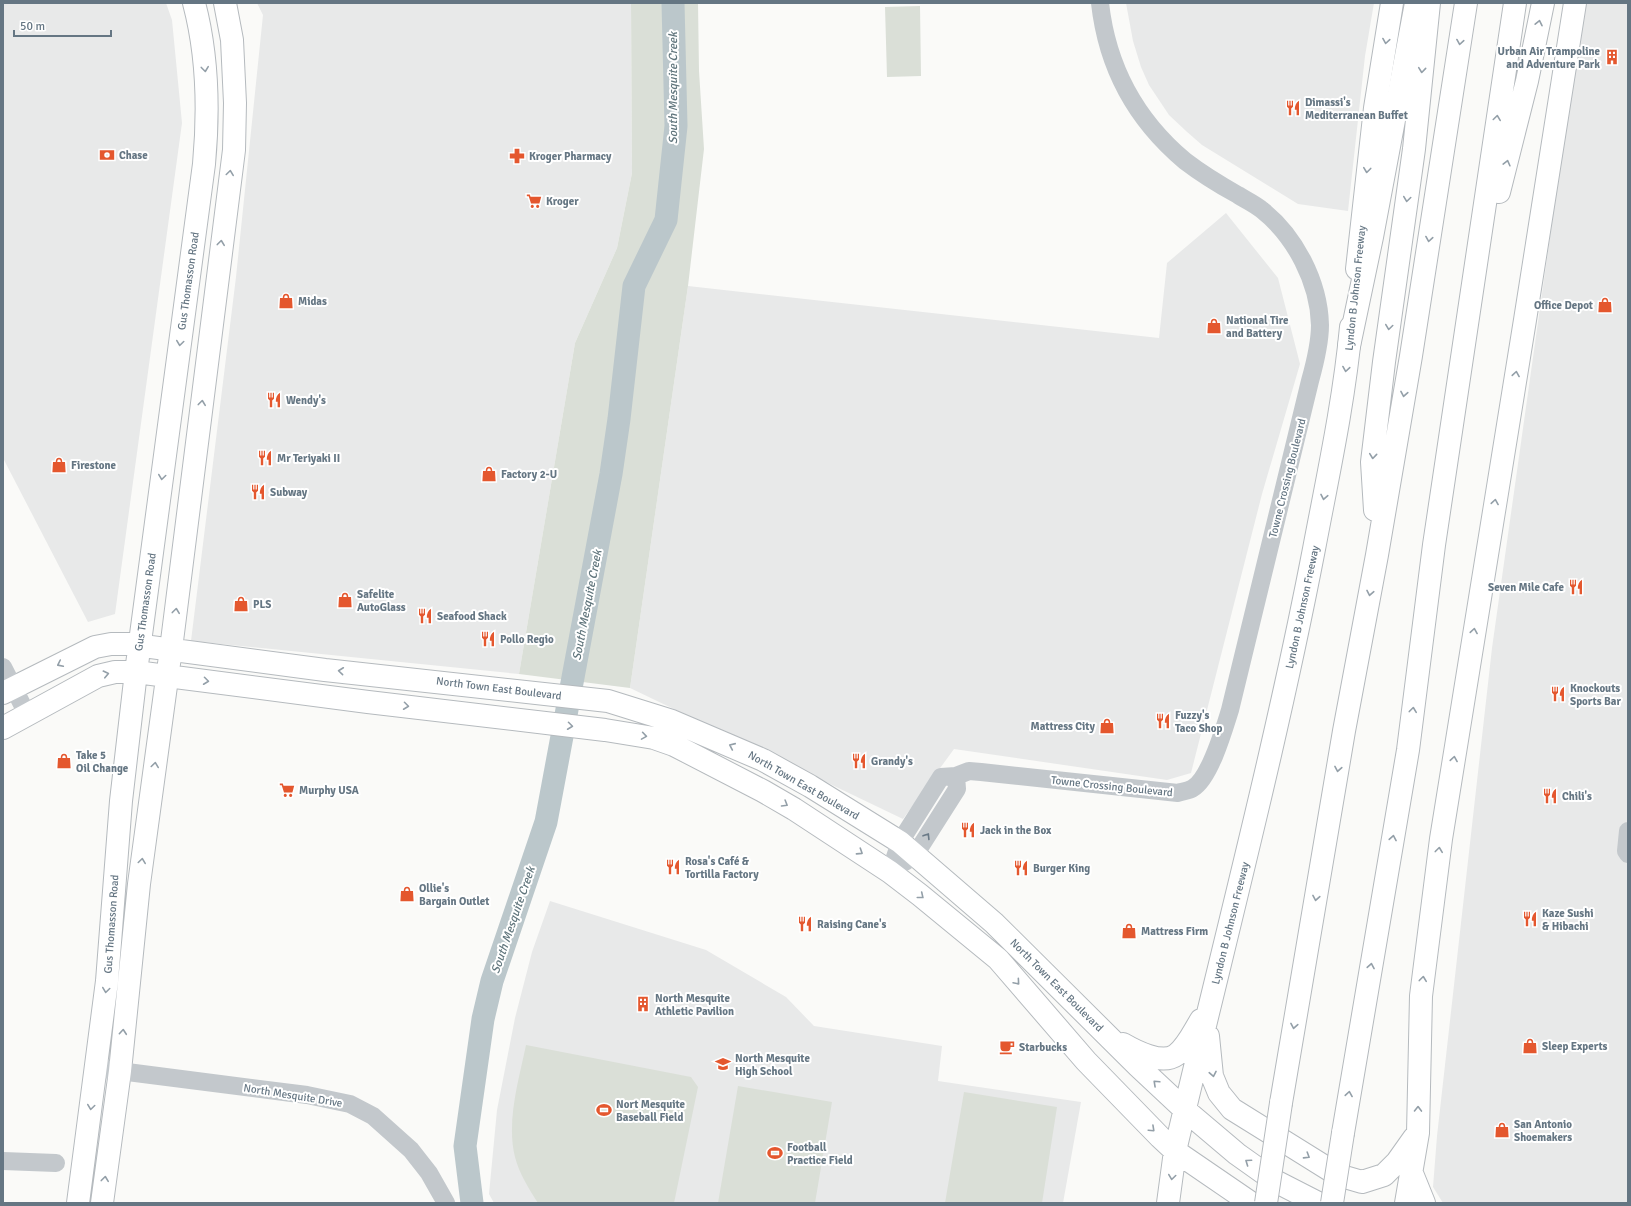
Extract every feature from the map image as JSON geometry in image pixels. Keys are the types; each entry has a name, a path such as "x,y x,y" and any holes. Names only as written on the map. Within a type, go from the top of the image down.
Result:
{"main road":[{"name":"Gus Thomasson Road","path":"78,1203 108,981 114,881 121,801 136,672 198,208 207,126 207,89 200,25 194,3"},
{"name":"Gus Thomasson Road","path":"102,1203 120,1071 139,884 171,649 234,150 235,103 232,40 225,3"},
{"name":"Lyndon B Johnson Freeway","path":"1168,1203 1175,1151 1253,832 1298,632 1333,452 1350,346 1366,179 1375,108 1392,3"},
{"path":"1350,346 1374,229 1416,3"},
{"path":"1377,555 1372,462 1384,362 1414,149 1429,3"},
{"path":"1266,1203 1281,1103 1343,739 1377,555 1390,471 1411,356 1466,3"},
{"path":"1332,1203 1408,750 1434,545 1515,3"},
{"path":"1478,254 1500,192 1527,81 1543,3"},
{"path":"1406,1203 1418,1133 1421,996 1441,839 1575,3"},
{"path":"202,44 232,40"},
{"path":"198,208 225,212"},
{"name":"North Town East Boulevard","path":"8,690 95,648 118,644 171,649 326,670 608,701 672,721 763,760 810,786 907,848 994,923 1185,1110 1236,1154 1275,1181 1318,1203"},
{"path":"3,728 98,676 115,672 136,672 368,702 605,730 654,738 691,754 794,809 890,872 998,959 1086,1061 1175,1151 1251,1203"},
{"path":"368,702 380,675"},
{"path":"751,786 763,760"},
{"path":"114,881 139,884"},
{"path":"1209,1011 1212,1076 1219,1093 1232,1109 1338,1175 1362,1182 1384,1175 1397,1162 1418,1133"},
{"path":"1107,1035 1146,1055 1156,1058 1172,1057 1176,1055 1189,1040 1209,1011"},
{"path":"1411,1171 1424,1203"}],"street":[{"name":"Towne Crossing Boulevard","path":"890,872 907,848 941,777 956,776 969,771 1024,778 1178,793 1192,788 1201,780 1219,741 1230,710 1319,344 1318,305 1304,263 1293,244 1278,225 1261,209 1202,174 1179,156 1152,130 1128,94 1111,58 1105,36 1100,3"},
{"path":"3,667 8,690 27,714"},
{"path":"1628,831 1626,851 1628,854"},
{"name":"North Mesquite Drive","path":"96,1068 307,1095 350,1104 374,1116 411,1150 429,1173 446,1203"},
{"path":"3,1162 56,1164"}],"shaded area":[{"path":"3,3 166,3 172,20 182,123 115,614 88,622 3,458"},
{"path":"257,3 631,3 632,173 617,248 575,343 519,674 191,641 236,277 263,15"},
{"path":"631,3 698,3 699,71 704,149 688,286 630,688 519,674 575,343 617,248 632,173"},
{"path":"1126,3 1374,3 1365,56 1348,211 1298,204 1202,145 1186,131 1169,115 1149,85 1141,67 1133,41"},
{"path":"1583,3 1628,3 1628,1203 1443,1203 1433,1187 1437,1136 1492,648"},
{"path":"920,6 921,76 887,77 885,7"},
{"path":"1226,213 1278,278 1300,364 1262,494 1191,773 1167,780 954,749 903,819 630,688 688,286 1159,338 1167,263"},
{"name":"North Mesquite High School","path":"550,901 706,950 786,997 814,1026 942,1046 938,1081 1081,1102 1063,1203 494,1203 489,1194 497,1110 515,1018 532,952"},
{"name":"Nort Mesquite Baseball Field","path":"526,1045 691,1077 698,1087 674,1203 538,1203 519,1169 513,1144 512,1130 514,1101"},
{"name":"Football Practice Field","path":"738,1086 832,1102 815,1203 718,1203"},
{"path":"964,1092 1057,1107 1042,1203 945,1203"}],"waterway":[{"name":"South Mesquite Creek","path":"472,1203 465,1146 483,1019 492,981 546,822 611,474 619,419 634,286 666,220 676,126 673,3"}],"place":[{"name":"Urban Air Trampoline and Adventure Park","path":"1612,57"},
{"name":"Dimassi's Mediterranean Buffet","path":"1293,108"},
{"name":"Chase","path":"107,155"},
{"name":"Kroger Pharmacy","path":"517,156"},
{"name":"Kroger","path":"534,201"},
{"name":"Midas","path":"286,301"},
{"name":"Office Depot","path":"1605,305"},
{"name":"National Tire and Battery","path":"1214,326"},
{"name":"Wendy's","path":"274,400"},
{"name":"Mr Teriyaki II","path":"265,458"},
{"name":"Firestone","path":"59,465"},
{"name":"Factory 2-U","path":"489,474"},
{"name":"Subway","path":"258,492"},
{"name":"Seven Mile Cafe","path":"1576,587"},
{"name":"Safelite AutoGlass","path":"345,600"},
{"name":"PLS","path":"241,604"},
{"name":"Seafood Shack","path":"425,616"},
{"name":"Pollo Regio","path":"488,639"},
{"name":"Knockouts Sports Bar","path":"1558,694"},
{"name":"Fuzzy's Taco Shop","path":"1163,721"},
{"name":"Mattress City","path":"1107,726"},
{"name":"Take 5 Oil Change","path":"64,761"},
{"name":"Grandy's","path":"859,761"},
{"name":"Murphy USA","path":"287,790"},
{"name":"Chili's","path":"1550,796"},
{"name":"Jack in the Box","path":"968,830"},
{"name":"Rosa's Café & Tortilla Factory","path":"673,867"},
{"name":"Burger King","path":"1021,868"},
{"name":"Ollie's Bargain Outlet","path":"407,894"},
{"name":"Kaze Sushi & Hibachi","path":"1530,919"},
{"name":"Raising Cane's","path":"805,924"},
{"name":"Mattress Firm","path":"1129,931"},
{"name":"North Mesquite Athletic Pavilion","path":"643,1004"},
{"name":"Sleep Experts","path":"1530,1046"},
{"name":"Starbucks","path":"1007,1047"},
{"name":"North Mesquite High School","path":"723,1064"},
{"name":"Nort Mesquite Baseball Field","path":"604,1110"},
{"name":"San Antonio Shoemakers","path":"1502,1130"},
{"name":"Football Practice Field","path":"775,1153"}]}
